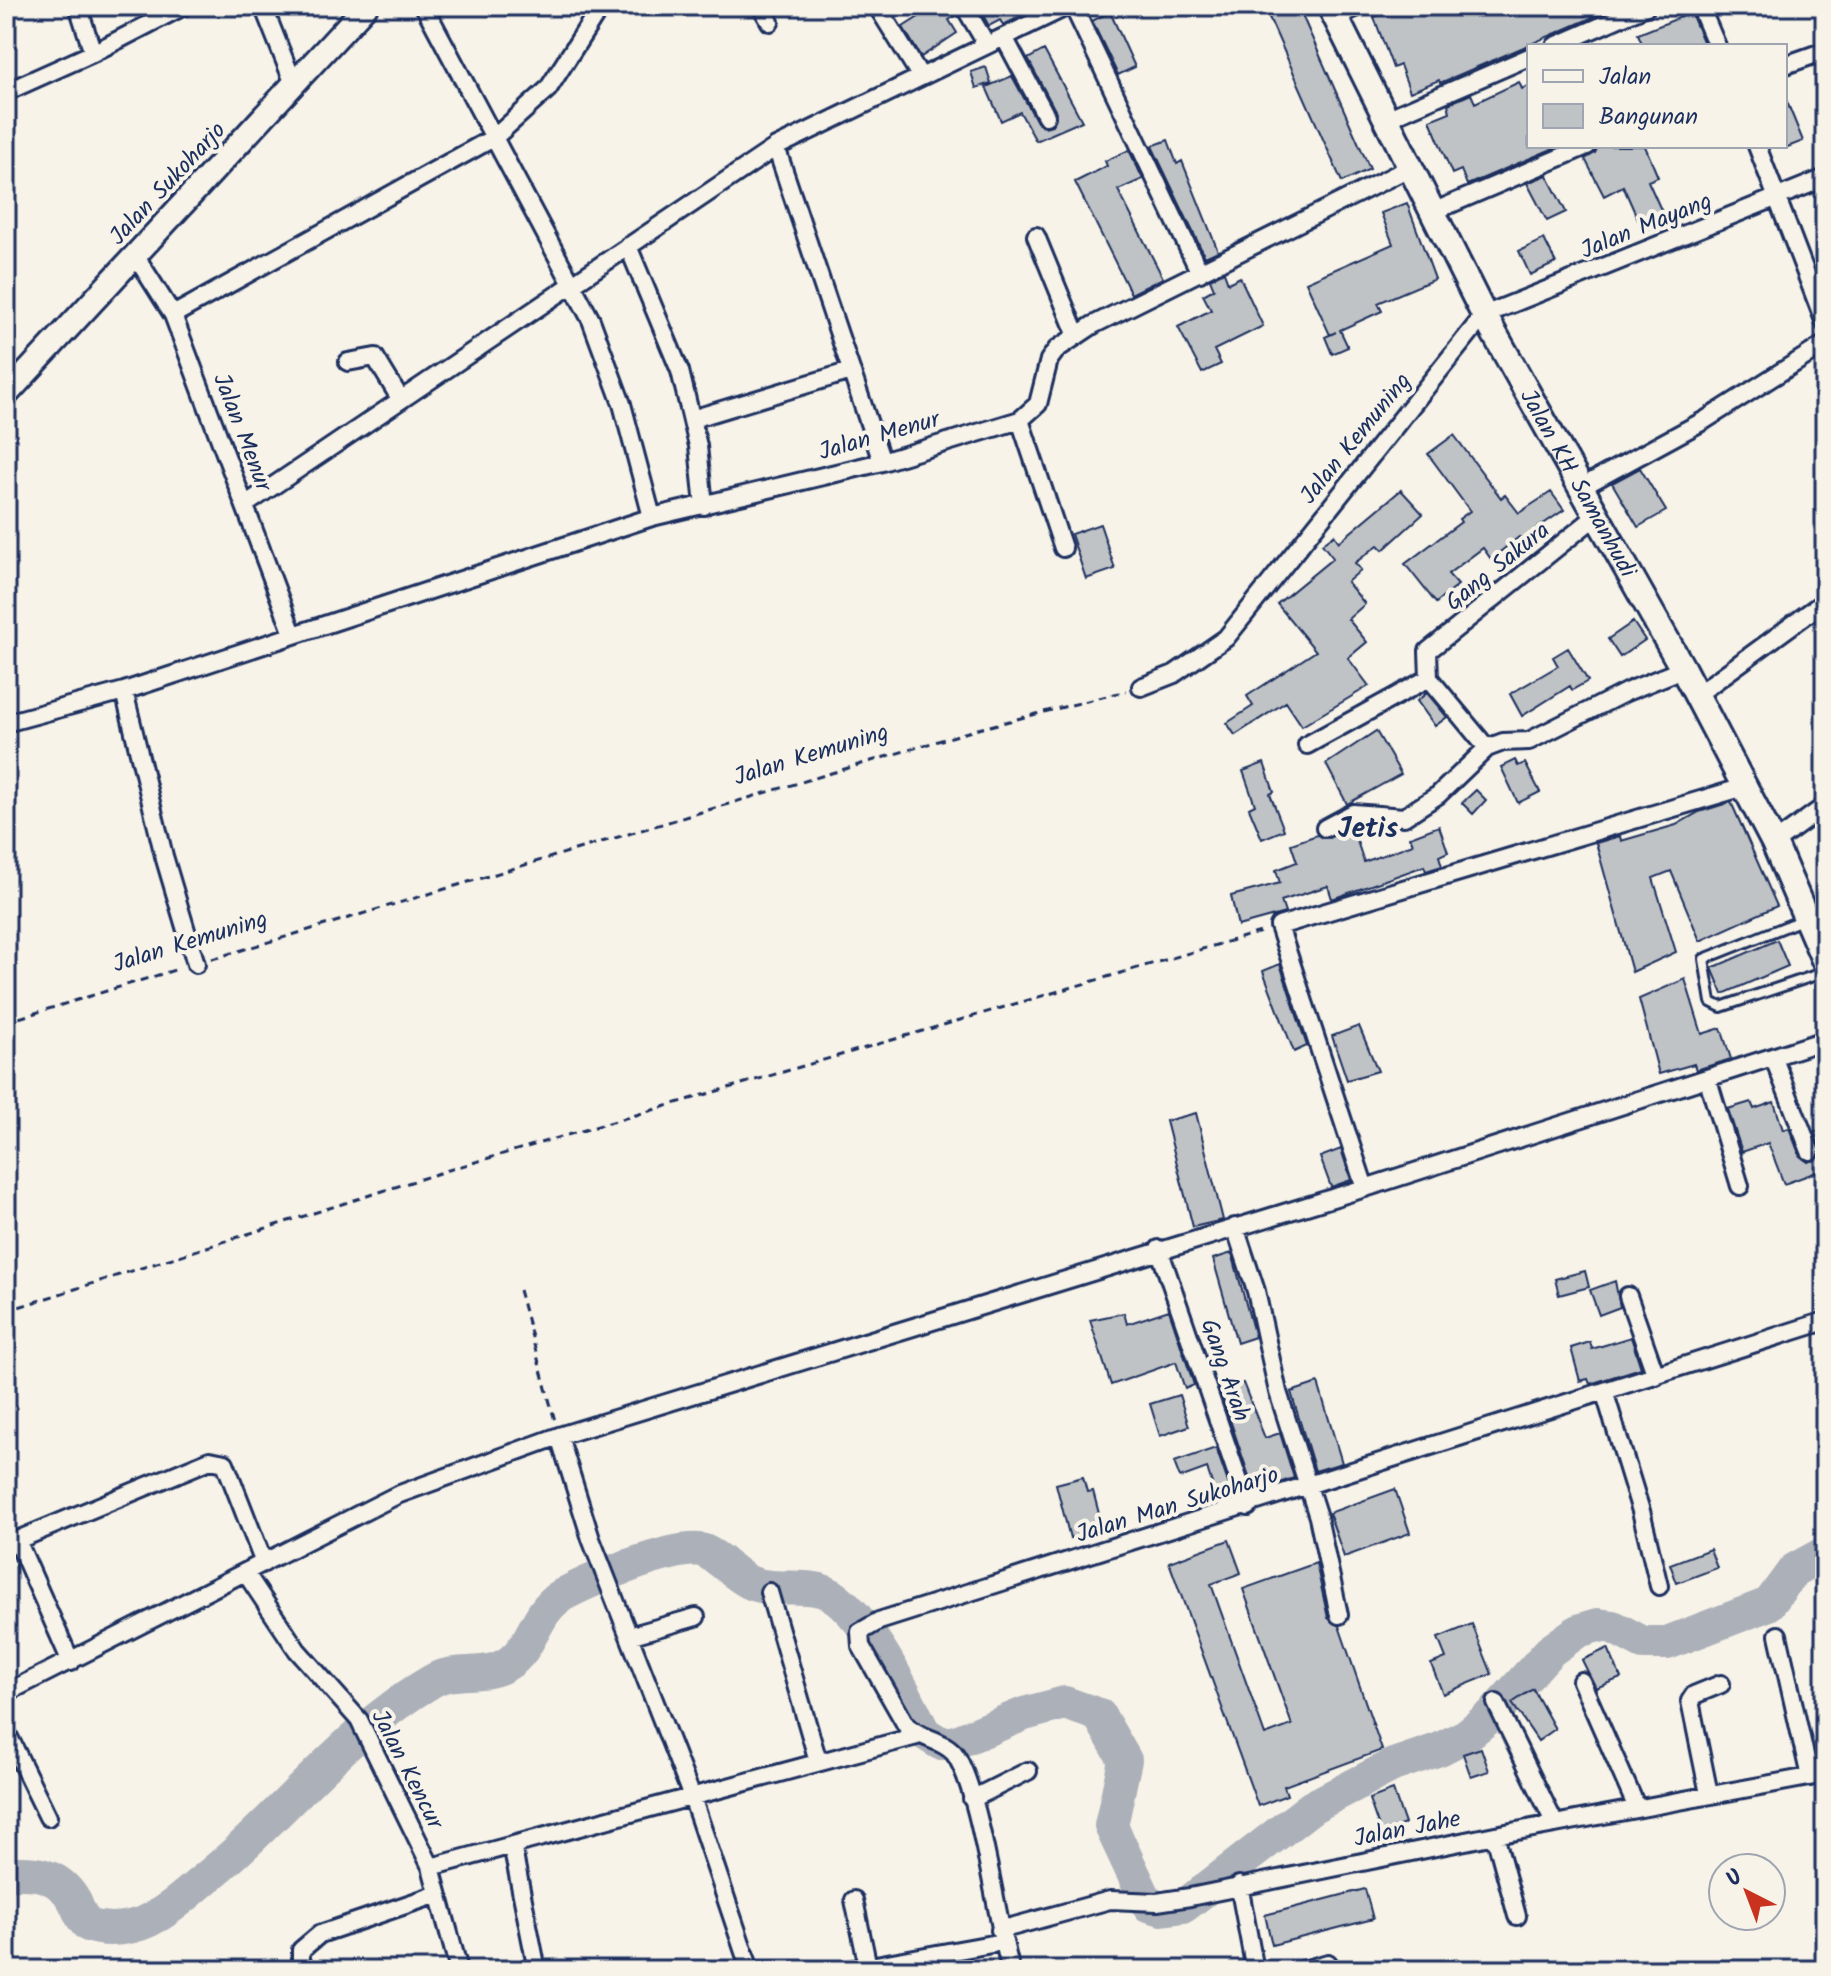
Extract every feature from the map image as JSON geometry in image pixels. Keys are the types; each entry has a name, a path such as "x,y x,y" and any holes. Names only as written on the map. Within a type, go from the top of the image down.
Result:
{"main road":[{"name":"Jalan Sukoharjo","path":"6,395 366,6"},
{"name":"Jalan KH Samanhudi","path":"1332,11 1430,213 1484,315 1683,669 1774,843 1825,962"}],"street":[{"path":"78,6 93,53"},
{"path":"6,92 93,53 184,6"},
{"path":"263,6 294,84"},
{"path":"424,6 591,320 622,404 652,517"},
{"path":"173,315 495,137 548,89 601,6"},
{"path":"761,6 770,22"},
{"path":"877,6 921,77"},
{"path":"964,6 987,45"},
{"path":"245,505 776,147 1071,6 1200,273"},
{"path":"1332,11 1360,6"},
{"path":"1560,44 1647,6"},
{"path":"1700,6 1716,44"},
{"path":"1004,37 1046,116"},
{"path":"1787,64 1825,51"},
{"path":"1386,119 1527,58"},
{"path":"776,147 882,462"},
{"path":"1430,213 1582,148"},
{"path":"1758,148 1825,323"},
{"path":"1063,548 1020,420 1038,404 1049,360 1077,336 1409,168"},
{"name":"Jalan Mayang","path":"1484,315 1825,178"},
{"path":"1036,236 1077,336"},
{"path":"628,246 680,371 692,419 704,506"},
{"name":"Jalan Menur","path":"135,255 173,315 293,634"},
{"name":"Jalan Kemuning","path":"1141,687 1174,674 1226,638 1484,315"},
{"path":"1580,488 1705,420 1825,344"},
{"path":"348,362 375,357 401,400"},
{"path":"692,419 851,371"},
{"name":"Jalan Menur","path":"6,723 124,691 652,517 882,462 1020,420"},
{"name":"Gang Sakura","path":"1429,678 1428,651 1595,517"},
{"path":"1695,696 1825,601"},
{"path":"1325,828 1353,813 1386,818 1404,817 1415,812 1487,748 1503,742 1529,741 1626,692 1683,669"},
{"path":"1307,745 1429,678 1487,748"},
{"path":"124,691 164,856 196,964"},
{"path":"1365,1188 1279,926 1744,787"},
{"path":"1774,843 1825,806"},
{"path":"6,1693 397,1495 559,1436 1365,1188 1774,1059 1825,1040"},
{"path":"1774,1059 1810,1151"},
{"path":"1708,1080 1740,1186"},
{"path":"1235,1227 1256,1291 1278,1392 1310,1487 1339,1615"},
{"name":"Gang Arah","path":"1159,1249 1248,1507"},
{"path":"1628,1296 1656,1376"},
{"name":"Jalan Man Sukoharjo","path":"1011,1970 972,1799 952,1751 917,1736 893,1705 861,1646 866,1628 1605,1394 1825,1321"},
{"path":"1605,1394 1641,1511 1659,1586"},
{"path":"559,1436 591,1539 692,1797 750,1970"},
{"path":"71,1662 11,1538 210,1460 218,1460 225,1463 232,1477 264,1563"},
{"name":"Jalan Kencur","path":"245,1572 297,1650 355,1714 431,1867 459,1970"},
{"path":"769,1592 818,1761"},
{"path":"629,1636 696,1617"},
{"path":"1778,1635 1817,1775"},
{"path":"1581,1681 1637,1808"},
{"path":"1709,1794 1690,1701 1703,1690 1721,1684"},
{"path":"1496,1703 1555,1824"},
{"path":"6,1731 48,1817"},
{"path":"431,1867 917,1736"},
{"path":"972,1799 1028,1771"},
{"name":"Jalan Jahe","path":"848,1970 1110,1900 1157,1902 1817,1775"},
{"path":"1495,1835 1517,1916"},
{"path":"512,1845 537,1970"},
{"path":"1239,1885 1255,1970"},
{"path":"301,1970 301,1950 320,1934 438,1894"},
{"path":"854,1900 868,1967"},
{"path":"1303,1970 1328,1963"}],"lane":[{"path":"1806,919 1704,959 1711,1002 1721,1007 1825,972"}],"path":[{"name":"Jalan Kemuning","path":"6,1022 978,729 1141,687"},
{"path":"6,1311 455,1168 1279,926"},
{"path":"519,1290 559,1436"}],"building":[{"path":"936,6 953,6 957,15 949,20 957,33 921,57 903,27"},
{"path":"978,6 1026,6 1019,10 1022,16 1003,25 1000,20 989,26"},
{"path":"1264,6 1298,6 1370,169 1342,182"},
{"path":"1403,6 1619,6 1440,83 1439,80 1410,92 1400,65 1393,68 1374,17"},
{"path":"1110,12 1135,67 1118,75 1092,21"},
{"path":"1691,13 1704,44 1642,44 1638,34"},
{"path":"1044,50 1082,121 1036,141 1020,112 1001,121 986,87 1012,76 1037,122 1045,127 1052,125 1056,112 1028,59"},
{"path":"986,67 991,83 976,88 971,72"},
{"path":"1519,82 1522,89 1527,87 1527,148 1554,148 1467,185 1461,170 1452,174 1430,120 1450,112 1448,104 1471,94 1475,103"},
{"path":"1787,102 1803,141 1787,147"},
{"path":"1168,140 1177,164 1182,161 1218,251 1205,257 1152,146"},
{"path":"1597,148 1646,148 1658,177 1648,181 1666,221 1643,231 1623,186 1604,196 1585,159"},
{"path":"1129,150 1143,179 1118,190 1163,278 1131,294 1075,182 1107,166 1105,161"},
{"path":"1547,175 1566,212 1547,221 1527,183"},
{"path":"1407,203 1435,279 1378,303 1382,311 1340,330 1348,347 1332,354 1325,337 1330,335 1306,282 1393,244 1381,213"},
{"path":"1544,239 1556,263 1530,275 1519,251"},
{"path":"1224,272 1228,283 1240,277 1263,326 1214,350 1221,364 1202,373 1178,327 1211,310 1203,295 1214,289 1210,279"},
{"path":"1454,435 1501,498 1505,495 1519,513 1551,492 1564,510 1533,531 1539,539 1527,548 1519,537 1491,559 1483,548 1448,574 1458,585 1436,603 1405,564 1461,522 1459,519 1470,511 1428,454"},
{"path":"1640,468 1666,511 1638,527 1612,483"},
{"path":"1401,490 1423,514 1383,550 1378,545 1355,563 1361,570 1347,582 1365,604 1348,619 1367,642 1348,658 1369,686 1302,726 1286,702 1235,735 1227,723 1253,706 1247,696 1316,651 1277,604 1333,558 1322,544 1334,535 1339,542"},
{"path":"1100,524 1115,569 1086,579 1071,534"},
{"path":"1633,622 1645,640 1620,657 1608,639"},
{"path":"1568,648 1588,681 1572,690 1570,686 1522,716 1510,694 1558,666 1553,657"},
{"path":"1427,693 1447,717 1435,726 1417,701"},
{"path":"1376,731 1401,774 1347,804 1326,764"},
{"path":"1515,760 1518,766 1525,763 1540,792 1518,803 1501,767"},
{"path":"1264,763 1274,792 1270,794 1284,830 1262,839 1249,808 1255,805 1243,771"},
{"path":"1476,790 1486,800 1473,814 1462,803"},
{"path":"1731,802 1777,906 1700,941 1671,871 1653,878 1676,952 1632,972 1596,843 1620,836 1621,841 1676,825 1699,812"},
{"path":"1352,826 1364,862 1413,844 1410,837 1439,826 1448,852 1439,856 1442,866 1426,871 1424,866 1332,899 1328,886 1281,901 1285,913 1238,926 1231,896 1280,883 1276,870 1297,862 1291,844 1317,835 1329,838"},
{"path":"1777,940 1788,966 1723,994 1712,968"},
{"path":"1280,964 1307,1046 1294,1052 1263,971"},
{"path":"1685,979 1702,1034 1721,1028 1731,1059 1696,1070 1694,1064 1659,1074 1639,999"},
{"path":"1359,1026 1378,1071 1347,1080 1332,1036"},
{"path":"1751,1102 1754,1109 1774,1102 1783,1130 1789,1128 1800,1156 1808,1162 1819,1157 1820,1148 1814,1132 1825,1128 1825,1169 1784,1184 1768,1143 1742,1152 1728,1109"},
{"path":"1196,1113 1223,1220 1193,1227 1166,1121"},
{"path":"1341,1149 1351,1180 1331,1187 1320,1157"},
{"path":"1232,1253 1255,1337 1237,1343 1213,1259"},
{"path":"1585,1271 1589,1287 1559,1295 1555,1279"},
{"path":"1615,1281 1620,1307 1599,1315 1590,1290"},
{"path":"1169,1310 1194,1385 1185,1389 1176,1362 1111,1385 1090,1320 1124,1313 1127,1324"},
{"path":"1631,1337 1641,1368 1590,1384 1588,1379 1580,1381 1571,1348 1590,1342 1592,1349"},
{"path":"1243,1383 1265,1438 1280,1433 1294,1478 1254,1491 1220,1390"},
{"path":"1318,1383 1342,1463 1315,1471 1291,1392"},
{"path":"1179,1395 1189,1426 1160,1436 1150,1404"},
{"path":"1216,1448 1233,1497 1218,1502 1207,1468 1180,1478 1174,1462"},
{"path":"1083,1477 1087,1492 1093,1491 1103,1529 1070,1538 1056,1484"},
{"path":"1395,1489 1410,1533 1344,1557 1329,1513"},
{"path":"1229,1540 1241,1573 1211,1584 1265,1735 1292,1725 1243,1589 1316,1563 1328,1618 1339,1626 1382,1750 1284,1786 1287,1795 1258,1806 1169,1562"},
{"path":"1710,1549 1717,1568 1677,1583 1670,1564"},
{"path":"1472,1624 1492,1674 1443,1694 1431,1664 1446,1658 1438,1638"},
{"path":"1608,1648 1621,1678 1596,1688 1582,1660"},
{"path":"1533,1689 1555,1729 1538,1741 1512,1703"},
{"path":"1481,1748 1489,1771 1471,1777 1463,1754"},
{"path":"1393,1790 1405,1824 1381,1833 1369,1799"},
{"path":"1365,1889 1373,1919 1272,1945 1265,1915"}],"waterway":[{"path":"6,1874 36,1874 54,1880 69,1893 88,1925 114,1929 149,1920 174,1905 230,1858 340,1751 400,1702 441,1677 489,1671 507,1664 522,1650 550,1605 569,1591 631,1565 692,1550 710,1554 743,1579 757,1585 811,1588 835,1597 851,1611 881,1651 924,1733 940,1743 954,1743 1024,1714 1065,1703 1099,1715 1125,1760 1111,1826 1148,1905 1162,1909 1184,1906 1312,1807 1393,1765 1440,1749 1467,1735 1493,1714 1550,1651 1578,1631 1598,1625 1613,1627 1643,1643 1667,1643 1769,1604 1794,1570 1825,1553"}],"district":[{"name":"Jetis","path":"1368,827"}]}
